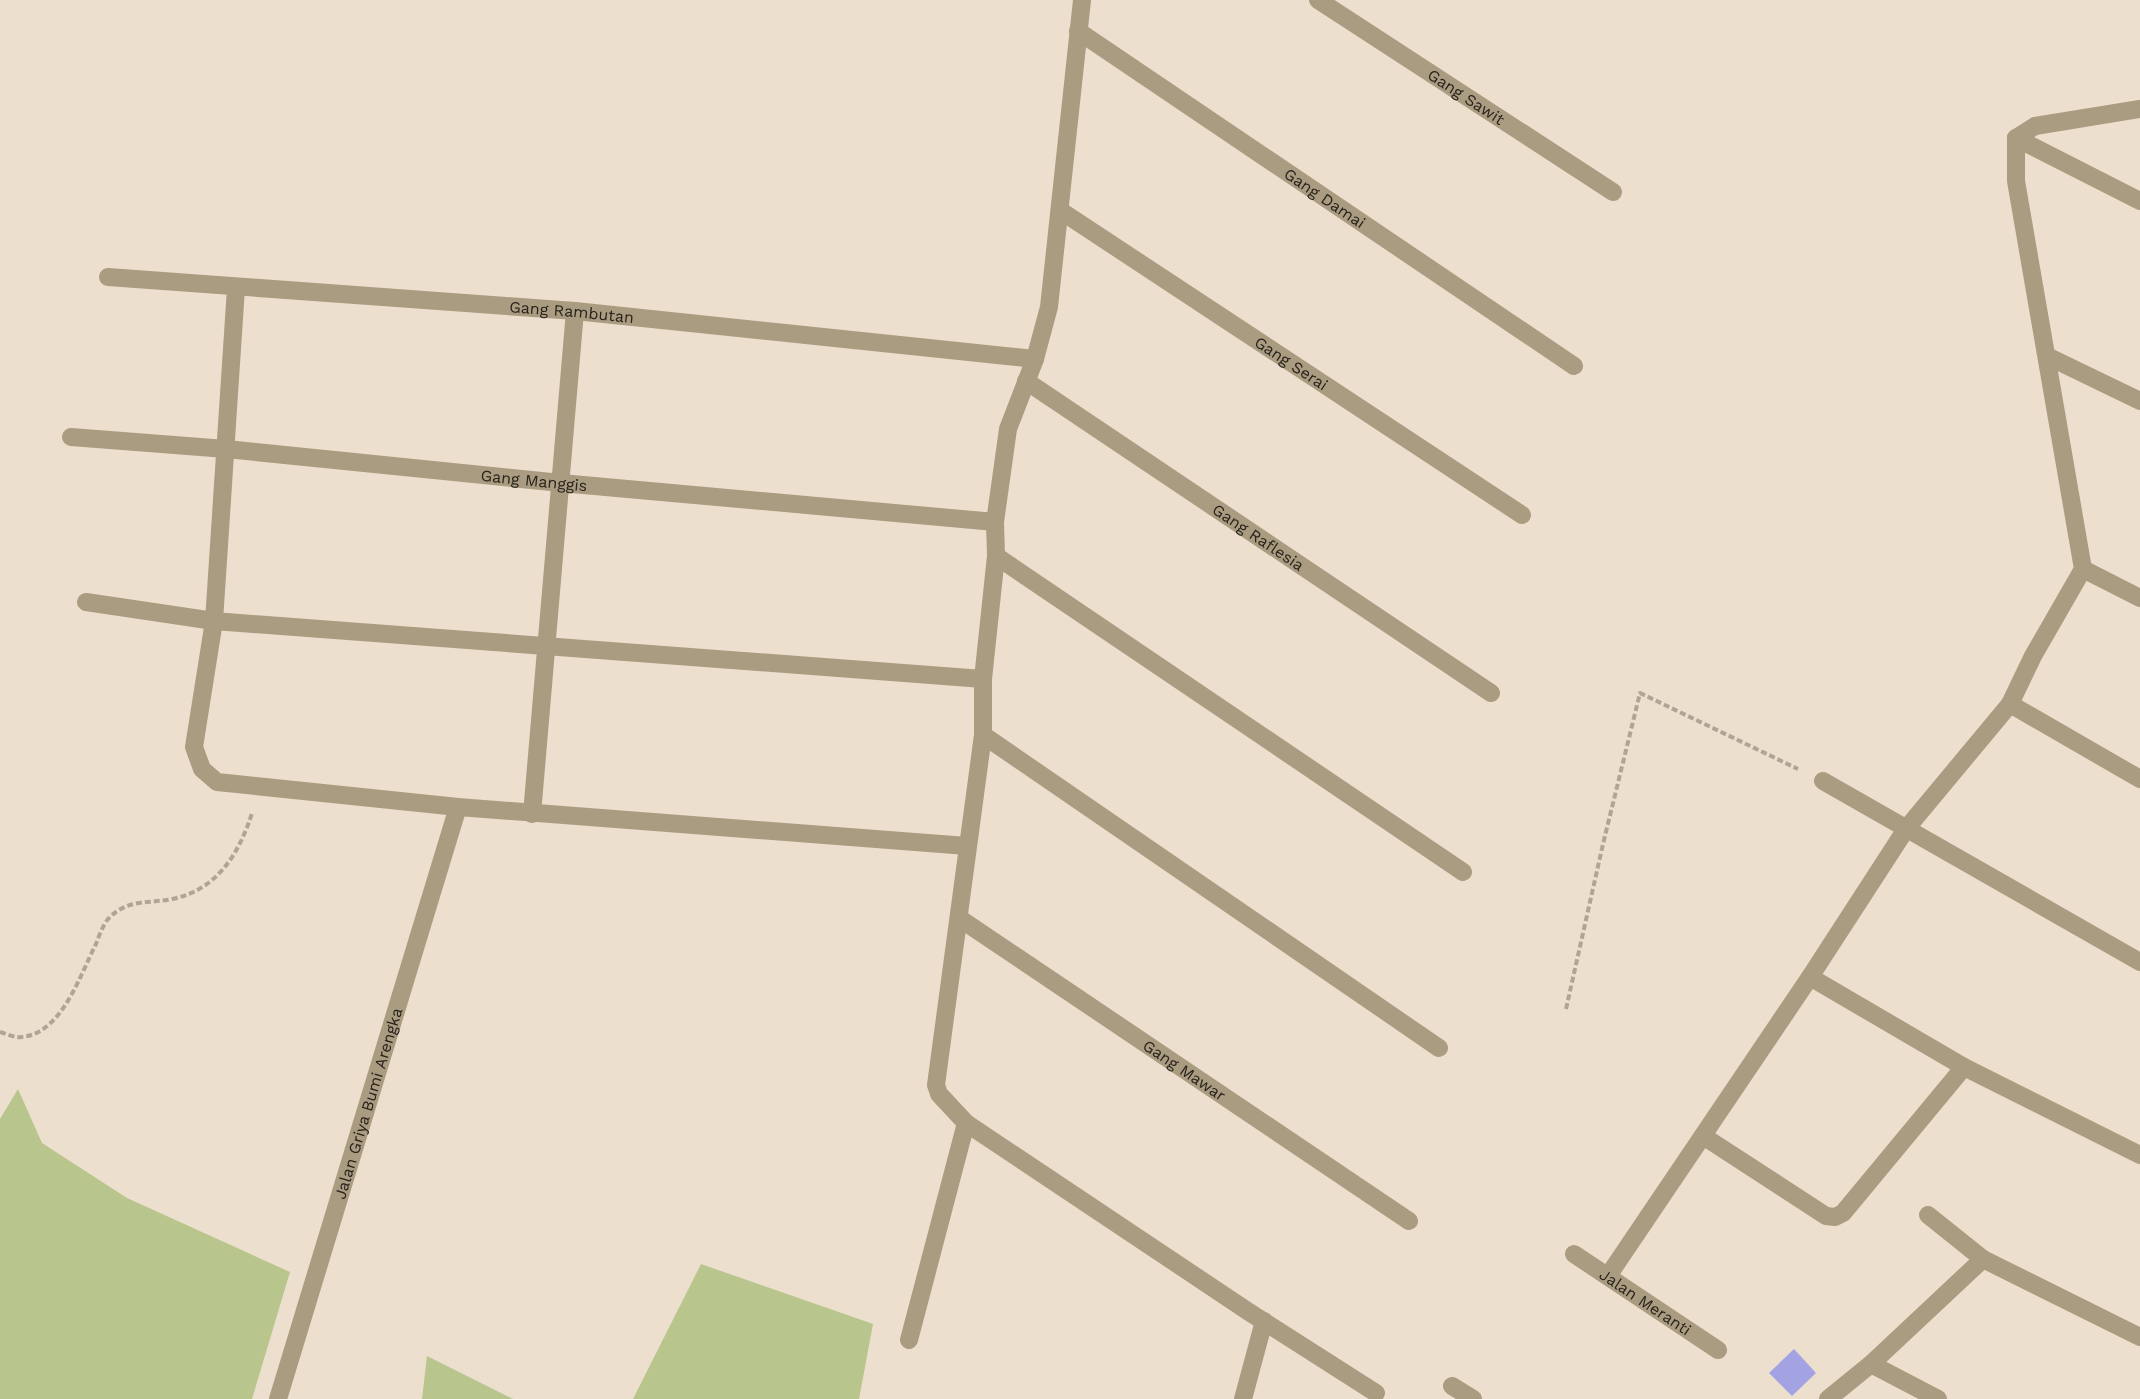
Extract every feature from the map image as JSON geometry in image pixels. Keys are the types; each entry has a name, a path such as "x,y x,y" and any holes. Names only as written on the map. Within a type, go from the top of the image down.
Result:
{"street":[{"path":"1082,0 1049,307 1035,359 1008,429 996,522 996,556 983,679 983,735 936,1085 939,1094 966,1123 1376,1393"},
{"name":"Gang Sawit","path":"1318,0 1613,192"},
{"name":"Gang Damai","path":"1078,31 1574,366"},
{"path":"2016,138 2035,126 2140,109"},
{"path":"2016,138 2140,201"},
{"path":"1608,1276 1810,977 1906,829 2010,704 2033,656 2083,569 2016,182 2016,138"},
{"name":"Gang Serai","path":"1061,211 1522,515"},
{"name":"Gang Rambutan","path":"108,277 575,311 1035,359"},
{"path":"236,288 214,621 194,747 202,769 217,782 532,814 967,846"},
{"path":"532,814 575,311"},
{"path":"2047,356 2140,401"},
{"name":"Gang Raflesia","path":"1026,381 1491,693"},
{"name":"Gang Manggis","path":"71,437 226,449 561,483 996,522"},
{"path":"996,556 1463,872"},
{"path":"2083,569 2140,598"},
{"path":"86,602 214,621 983,679"},
{"path":"2010,704 2140,779"},
{"path":"983,735 1439,1048"},
{"path":"1823,782 2140,962"},
{"name":"Jalan Griya Bumi Arengka","path":"278,1399 458,807"},
{"name":"Gang Mawar","path":"959,918 1409,1221"},
{"path":"1810,977 1964,1067 2140,1155"},
{"path":"1703,1136 1826,1216 1835,1217 1843,1213 1964,1067"},
{"path":"909,1340 966,1123"},
{"path":"1928,1215 1983,1259 2140,1337"},
{"name":"Jalan Meranti","path":"1574,1254 1718,1350"},
{"path":"1828,1399 1871,1364 1983,1259"},
{"path":"1243,1399 1264,1321"},
{"path":"1871,1364 1938,1399"},
{"path":"1452,1386 1473,1399"}],"path":[{"path":"1566,1009 1603,844 1641,693 1823,782"},
{"path":"0,1032 20,1038 43,1031 51,1024 64,1007 107,920 122,909 143,901 172,899 190,893 208,885 222,873 245,834 260,786"}],"green space":[{"path":"18,1089 42,1143 127,1198 290,1272 252,1399 0,1399 0,1119"},
{"path":"701,1264 873,1324 859,1399 633,1399"},
{"path":"427,1356 513,1399 422,1399"}],"building":[{"path":"1794,1349 1816,1373 1792,1396 1769,1373"}]}
